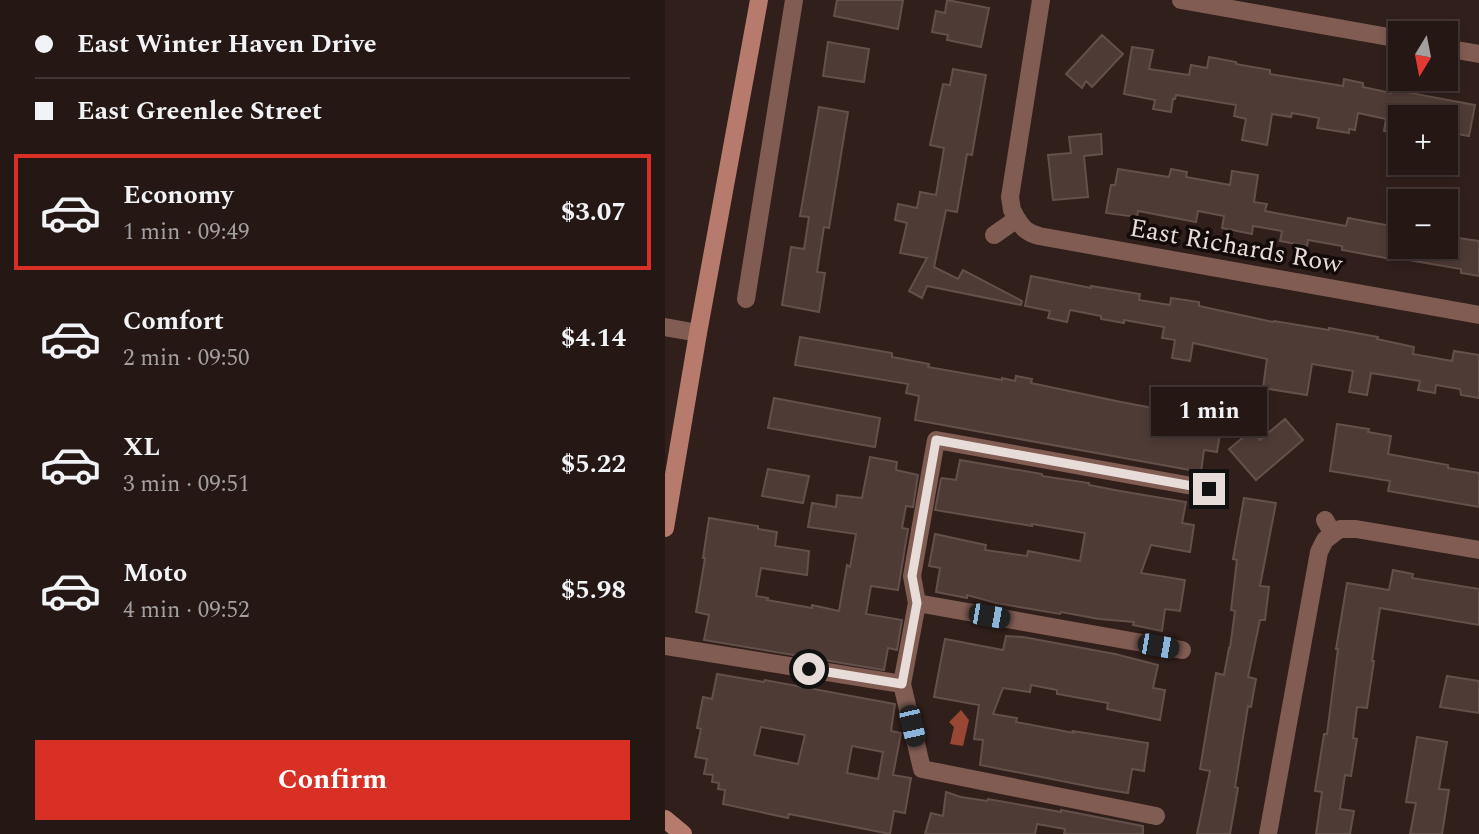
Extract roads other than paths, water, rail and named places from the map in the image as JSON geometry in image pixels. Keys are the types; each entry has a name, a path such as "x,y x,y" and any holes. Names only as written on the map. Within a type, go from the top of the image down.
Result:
{"main road":[{"path":"665,528 759,0"},
{"path":"665,819 683,834"}],"street":[{"path":"745,299 794,0"},
{"path":"994,235 1017,219 1010,197 1041,0"},
{"path":"1181,0 1388,37"},
{"path":"1458,50 1479,54"},
{"name":"East Richards Row","path":"1017,219 1028,233 1039,236 1479,315"},
{"path":"665,327 698,333"},
{"path":"1156,816 922,769 902,684 917,603 912,576 936,440 1209,489"},
{"path":"1268,834 1319,552 1329,527 1356,529 1479,550"},
{"path":"917,603 1182,650"},
{"path":"665,646 902,684"}]}
